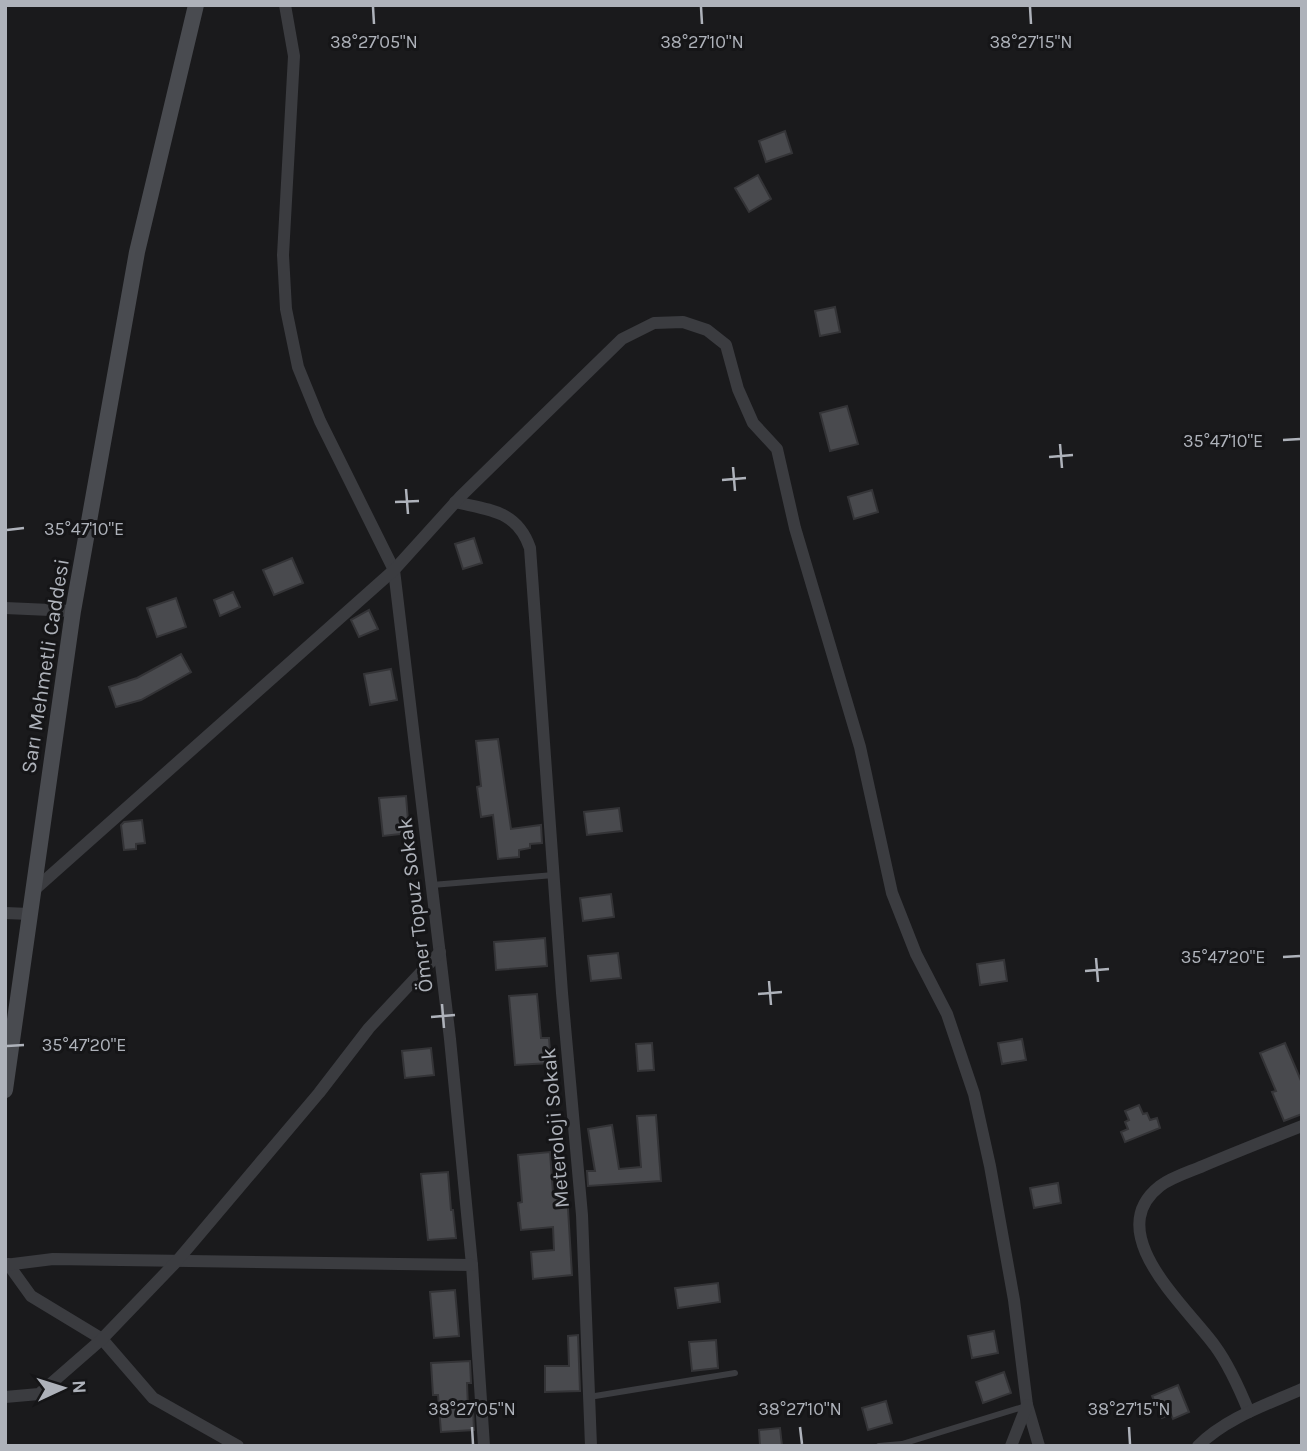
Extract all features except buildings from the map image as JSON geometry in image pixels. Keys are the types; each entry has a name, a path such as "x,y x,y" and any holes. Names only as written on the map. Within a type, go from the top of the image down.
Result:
{"street":[{"name":"Sarı Mehmetli Caddesi","path":"5,1090 73,611 137,251 196,5"},
{"name":"Ömer Topuz Sokak","path":"285,5 294,56 283,255 286,309 298,367 320,421 394,570 440,952 472,1265 484,1446"},
{"path":"33,891 394,570 455,502 622,339 654,323 682,322 707,330 726,345 738,389 753,423 777,449 795,528 860,747 892,893 916,954 947,1014 974,1094 1014,1300 1027,1405 1039,1446"},
{"name":"Meteroloji Sokak","path":"455,502 499,512 508,517 523,531 530,548 582,1215 591,1446"},
{"path":"5,608 73,611"},
{"path":"5,913 30,914"},
{"path":"5,1396 39,1394 102,1339 177,1261 319,1093 369,1028 440,952"},
{"path":"1244,1415 1217,1348 1152,1266 1141,1244 1141,1209 1160,1185 1302,1126"},
{"path":"7,1265 53,1259 472,1265"},
{"path":"7,1265 31,1296 102,1339 153,1398 238,1446"},
{"path":"1198,1446 1210,1434 1244,1415 1302,1389"},
{"path":"1011,1446 1027,1405"}],"lane":[{"path":"432,886 554,875"},
{"path":"589,1397 734,1373"},
{"path":"880,1446 902,1444 1027,1405"}]}
